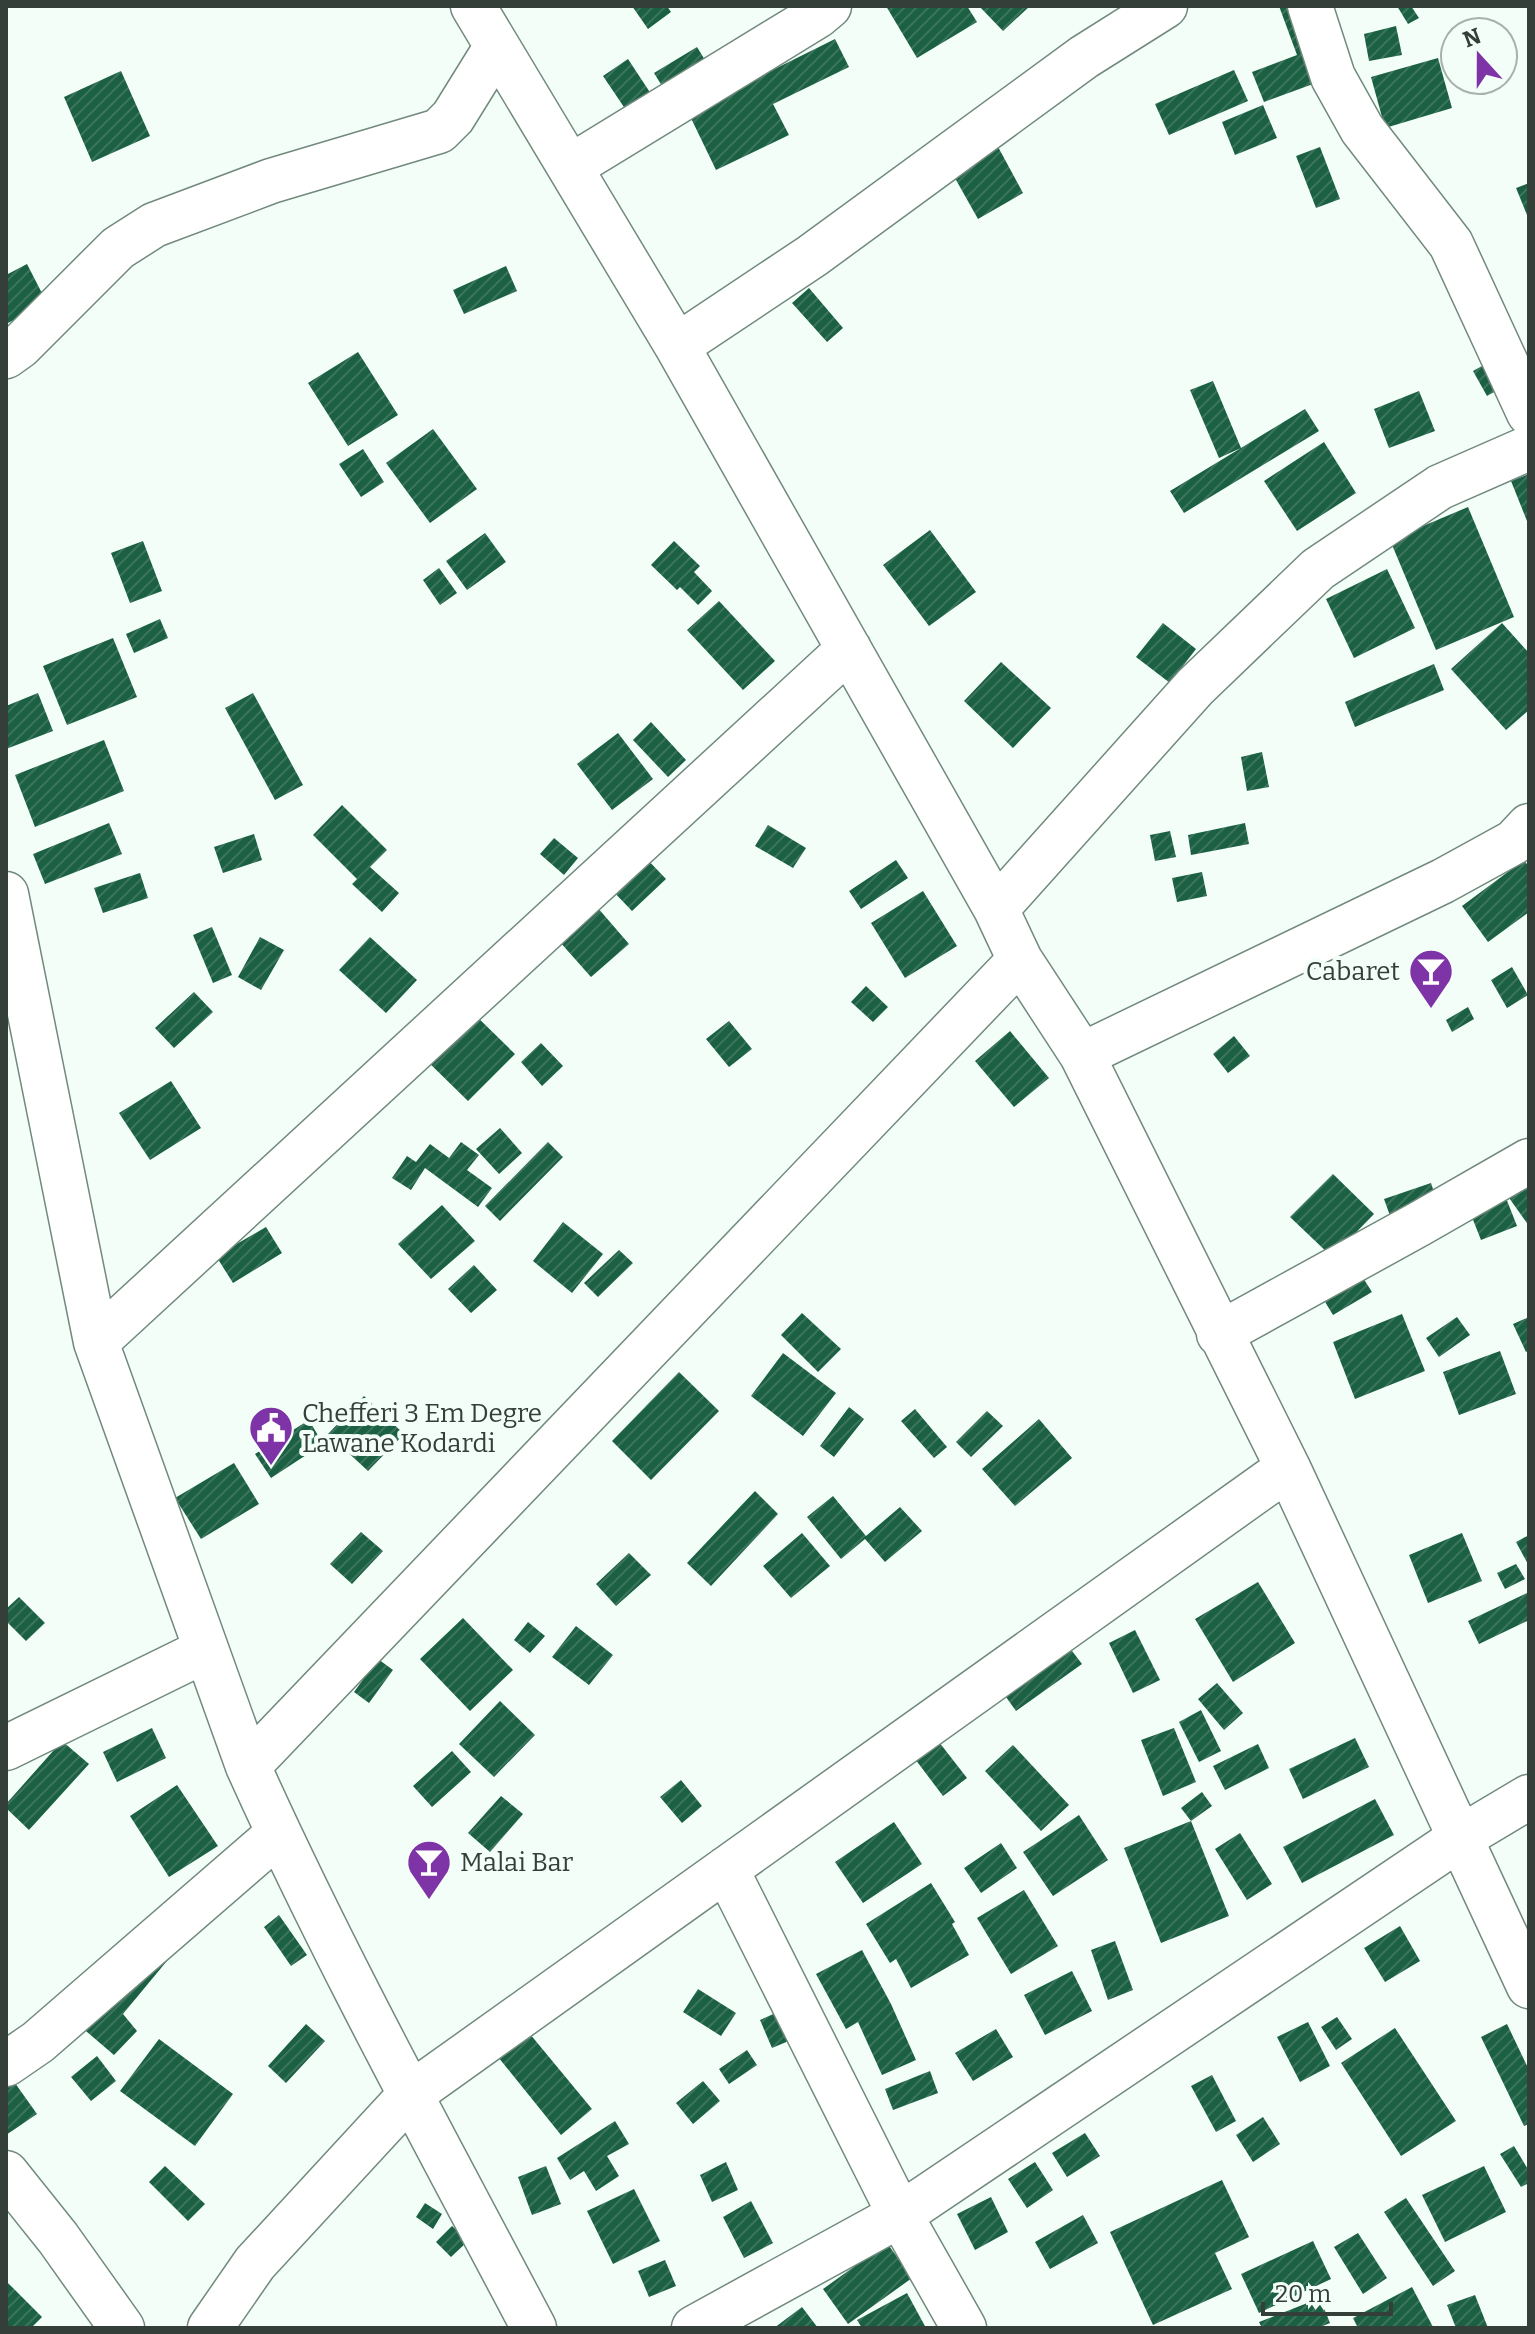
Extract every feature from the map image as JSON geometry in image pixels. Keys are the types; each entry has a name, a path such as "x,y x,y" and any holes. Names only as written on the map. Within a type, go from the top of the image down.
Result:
{"street":[{"path":"473,6 677,346 996,909 1020,960 1082,1055 1288,1468 1529,1986"},
{"path":"570,167 829,6"},
{"path":"677,346 812,256 1084,57 1165,6"},
{"path":"1310,6 1333,77 1362,129 1451,244 1529,413"},
{"path":"6,356 20,346 118,248 154,225 271,181 439,131 453,117 497,46"},
{"path":"996,909 1195,687 1318,569 1440,487 1529,448"},
{"path":"96,1342 849,649"},
{"path":"1082,1055 1443,881 1514,842 1529,826"},
{"path":"7,900 96,1342 248,1766 278,1834 534,2328"},
{"path":"248,1766 1020,960"},
{"path":"1219,1334 1529,1161"},
{"path":"210,2328 255,2263 411,2094 1288,1468"},
{"path":"6,1748 206,1650"},
{"path":"694,2328 900,2215 1460,1838 1529,1797"},
{"path":"6,2064 38,2042 278,1834"},
{"path":"726,1869 900,2215 964,2328"},
{"path":"6,2173 58,2238 122,2328"}],"building":[{"path":"632,6 667,6 671,12 648,29"},
{"path":"886,6 967,6 977,22 917,58"},
{"path":"979,6 1030,6 1003,31"},
{"path":"1279,6 1296,6 1324,80 1264,102 1252,72 1297,55"},
{"path":"1397,6 1411,6 1419,18 1408,24"},
{"path":"1396,26 1402,55 1369,61 1364,34"},
{"path":"835,39 849,67 773,104 789,135 716,170 688,112"},
{"path":"697,47 713,73 670,99 654,73"},
{"path":"1438,58 1439,96 1449,96 1452,108 1385,128 1371,77"},
{"path":"628,59 655,100 630,116 603,76"},
{"path":"1234,70 1248,101 1169,135 1155,104"},
{"path":"121,71 150,136 92,162 64,97"},
{"path":"1263,105 1277,138 1235,155 1222,122"},
{"path":"997,145 1023,193 978,219 951,171"},
{"path":"1320,147 1340,199 1316,208 1296,156"},
{"path":"1529,183 1529,220 1516,188"},
{"path":"27,264 47,303 6,324 6,275"},
{"path":"506,266 517,291 464,314 453,290"},
{"path":"809,288 843,328 827,342 792,303"},
{"path":"358,352 398,415 348,446 308,383"},
{"path":"1500,356 1514,381 1487,396 1473,371"},
{"path":"1213,381 1241,448 1219,458 1190,390"},
{"path":"1419,391 1435,431 1389,448 1374,409"},
{"path":"1305,409 1319,431 1184,513 1170,491"},
{"path":"433,429 477,489 430,523 386,463"},
{"path":"1324,442 1356,493 1297,531 1264,481"},
{"path":"363,449 384,482 361,497 339,464"},
{"path":"1529,474 1529,526 1511,481"},
{"path":"1468,507 1514,617 1436,650 1390,540"},
{"path":"930,530 976,592 929,626 883,565"},
{"path":"485,533 506,562 467,590 446,561"},
{"path":"143,541 162,591 130,603 111,553"},
{"path":"674,541 700,566 694,572 712,591 698,605 651,565"},
{"path":"439,568 457,593 440,605 423,580"},
{"path":"1387,569 1415,628 1354,658 1326,599"},
{"path":"719,601 775,661 743,690 687,630"},
{"path":"160,619 168,638 134,653 126,634"},
{"path":"1163,623 1196,649 1170,683 1136,657"},
{"path":"1502,623 1529,653 1529,710 1506,730 1451,669"},
{"path":"113,638 137,697 67,725 43,666"},
{"path":"1001,662 1051,708 1013,748 964,701"},
{"path":"1434,664 1444,690 1355,727 1345,702"},
{"path":"38,693 53,731 6,749 6,706"},
{"path":"253,693 303,785 275,800 225,708"},
{"path":"651,722 686,760 668,777 633,740"},
{"path":"618,733 653,779 612,810 577,764"},
{"path":"104,740 124,791 35,827 15,775"},
{"path":"1262,752 1269,787 1247,791 1241,757"},
{"path":"342,805 387,850 370,867 399,893 382,912 352,884 357,879 313,835"},
{"path":"109,823 122,854 45,884 33,854"},
{"path":"1245,823 1249,844 1191,855 1188,835"},
{"path":"768,825 806,848 793,868 755,846"},
{"path":"1170,831 1176,857 1155,861 1150,835"},
{"path":"254,834 262,860 223,873 214,847"},
{"path":"554,838 578,858 564,875 540,854"},
{"path":"642,854 666,879 632,911 608,886"},
{"path":"896,860 908,878 861,909 849,891"},
{"path":"1524,860 1529,867 1529,912 1488,942 1462,906"},
{"path":"1202,872 1207,896 1177,902 1172,878"},
{"path":"140,873 148,898 103,913 94,888"},
{"path":"923,891 957,946 905,978 871,923"},
{"path":"597,907 629,944 591,977 559,941"},
{"path":"212,927 232,975 213,983 193,935"},
{"path":"260,937 284,950 261,990 238,977"},
{"path":"370,937 417,980 386,1013 339,970"},
{"path":"1512,967 1528,995 1507,1008 1491,980"},
{"path":"866,986 888,1007 873,1022 851,1002"},
{"path":"194,992 213,1012 174,1048 155,1028"},
{"path":"1468,1007 1474,1019 1452,1032 1446,1020"},
{"path":"469,1009 515,1054 468,1101 422,1056"},
{"path":"729,1021 752,1049 729,1067 706,1039"},
{"path":"1010,1031 1049,1078 1014,1107 975,1061"},
{"path":"1234,1036 1250,1056 1228,1073 1213,1054"},
{"path":"541,1043 563,1066 542,1086 521,1062"},
{"path":"171,1081 201,1128 150,1160 119,1113"},
{"path":"500,1128 522,1153 499,1174 476,1149"},
{"path":"461,1142 479,1155 467,1170 492,1188 478,1207 425,1168 411,1190 392,1178 407,1156 416,1162 430,1144 449,1158"},
{"path":"548,1142 563,1157 500,1221 485,1206"},
{"path":"1529,1169 1529,1226 1502,1188 1517,1226 1481,1240 1466,1202"},
{"path":"1333,1174 1374,1214 1332,1257 1290,1217"},
{"path":"1431,1183 1439,1207 1393,1224 1384,1199"},
{"path":"442,1205 475,1241 431,1279 398,1244"},
{"path":"563,1222 603,1254 572,1293 533,1261"},
{"path":"266,1227 282,1253 233,1283 216,1256"},
{"path":"619,1250 633,1263 598,1297 584,1283"},
{"path":"474,1265 497,1290 471,1313 448,1289"},
{"path":"1358,1270 1372,1292 1333,1315 1319,1292"},
{"path":"802,1313 841,1349 818,1372 781,1335"},
{"path":"1402,1314 1425,1371 1355,1399 1333,1342"},
{"path":"1457,1317 1470,1335 1439,1357 1426,1338"},
{"path":"1529,1317 1529,1350 1526,1352 1513,1324"},
{"path":"1500,1351 1516,1394 1459,1415 1443,1372"},
{"path":"783,1353 836,1393 803,1436 751,1396"},
{"path":"679,1372 719,1411 651,1480 612,1441"},
{"path":"364,1396 404,1434 368,1471 328,1434"},
{"path":"849,1407 864,1419 834,1457 820,1446"},
{"path":"915,1409 947,1447 934,1458 901,1421"},
{"path":"987,1411 1003,1426 971,1457 956,1442"},
{"path":"1039,1419 1072,1458 1015,1506 982,1469"},
{"path":"309,1420 323,1444 271,1478 255,1454"},
{"path":"234,1463 259,1504 201,1539 175,1498"},
{"path":"755,1491 778,1514 711,1586 687,1563"},
{"path":"833,1496 866,1536 900,1507 922,1531 885,1562 865,1539 841,1559 807,1517"},
{"path":"361,1532 383,1551 352,1584 330,1564"},
{"path":"802,1533 830,1566 791,1598 763,1566"},
{"path":"1462,1533 1482,1581 1428,1603 1409,1555"},
{"path":"1529,1535 1529,1566 1516,1542"},
{"path":"629,1553 651,1575 616,1606 596,1584"},
{"path":"1516,1564 1525,1579 1505,1589 1497,1573"},
{"path":"1258,1582 1295,1643 1233,1682 1195,1619"},
{"path":"1529,1592 1529,1620 1479,1644 1468,1621"},
{"path":"19,1597 45,1623 26,1641 6,1621 6,1609"},
{"path":"463,1618 513,1670 470,1711 420,1659"},
{"path":"528,1622 545,1636 530,1653 514,1640"},
{"path":"576,1626 613,1655 589,1685 552,1657"},
{"path":"1135,1630 1160,1680 1133,1693 1109,1643"},
{"path":"1066,1643 1082,1664 1016,1711 1001,1690"},
{"path":"378,1659 393,1670 369,1703 354,1692"},
{"path":"1217,1683 1243,1713 1224,1730 1198,1699"},
{"path":"500,1701 535,1735 494,1777 459,1744"},
{"path":"1201,1710 1221,1751 1199,1762 1179,1722"},
{"path":"152,1728 166,1758 117,1782 103,1752"},
{"path":"1174,1728 1196,1782 1163,1796 1141,1740"},
{"path":"932,1733 967,1778 943,1796 909,1751"},
{"path":"1355,1738 1369,1767 1303,1799 1289,1769"},
{"path":"62,1741 89,1764 29,1830 6,1808 6,1804"},
{"path":"1258,1744 1269,1768 1225,1790 1213,1766"},
{"path":"1013,1745 1069,1805 1041,1831 985,1771"},
{"path":"452,1751 471,1772 432,1807 413,1786"},
{"path":"681,1780 702,1806 682,1823 660,1797"},
{"path":"177,1785 218,1846 169,1877 130,1816"},
{"path":"1202,1792 1212,1806 1191,1821 1181,1808"},
{"path":"501,1796 523,1814 490,1852 468,1833"},
{"path":"1375,1799 1394,1835 1302,1883 1283,1847"},
{"path":"1079,1815 1108,1860 1053,1896 1023,1852"},
{"path":"1191,1821 1229,1916 1161,1943 1124,1848"},
{"path":"894,1822 922,1864 863,1903 835,1862"},
{"path":"1240,1833 1272,1884 1247,1900 1215,1849"},
{"path":"1001,1843 1017,1868 981,1893 964,1868"},
{"path":"931,1883 955,1922 952,1924 969,1955 911,1988 896,1959 890,1963 866,1924"},
{"path":"1024,1890 1058,1946 1011,1974 977,1918"},
{"path":"279,1915 307,1955 291,1966 264,1927"},
{"path":"1400,1926 1420,1961 1385,1982 1364,1948"},
{"path":"1115,1941 1133,1990 1108,2000 1091,1950"},
{"path":"154,1945 171,1956 123,2014 137,2031 114,2055 73,2020"},
{"path":"862,1950 916,2060 882,2075 858,2022 846,2029 816,1974"},
{"path":"1072,1971 1092,2011 1045,2035 1024,1995"},
{"path":"698,1989 736,2013 721,2036 683,2012"},
{"path":"778,2012 791,2040 772,2048 760,2020"},
{"path":"1337,2017 1352,2039 1336,2050 1321,2027"},
{"path":"1308,2022 1330,2066 1300,2082 1277,2037"},
{"path":"306,2024 325,2041 286,2083 268,2066"},
{"path":"1507,2024 1529,2070 1529,2124 1524,2126 1481,2037"},
{"path":"525,2028 592,2109 561,2135 494,2052"},
{"path":"1395,2028 1456,2121 1401,2156 1341,2063"},
{"path":"996,2029 1013,2057 973,2081 955,2053"},
{"path":"159,2039 233,2094 195,2146 120,2091"},
{"path":"747,2050 757,2065 729,2084 719,2069"},
{"path":"97,2056 116,2081 91,2101 71,2077"},
{"path":"930,2071 938,2093 893,2110 885,2089"},
{"path":"1212,2075 1236,2121 1216,2132 1191,2086"},
{"path":"10,2076 37,2114 6,2135 6,2079"},
{"path":"703,2081 720,2101 693,2124 676,2103"},
{"path":"1263,2117 1280,2144 1253,2162 1236,2135"},
{"path":"615,2121 629,2144 607,2156 619,2176 596,2191 584,2171 570,2180 557,2158"},
{"path":"1085,2133 1100,2156 1067,2177 1052,2153"},
{"path":"1514,2146 1529,2171 1529,2183 1521,2187 1500,2154"},
{"path":"726,2162 738,2190 712,2202 700,2175"},
{"path":"1035,2162 1053,2190 1027,2208 1008,2179"},
{"path":"165,2166 205,2204 188,2221 149,2182"},
{"path":"546,2166 561,2204 532,2215 518,2177"},
{"path":"1484,2166 1506,2212 1445,2242 1422,2195"},
{"path":"1222,2180 1249,2237 1215,2253 1232,2289 1153,2325 1110,2232"},
{"path":"634,2189 660,2241 613,2264 587,2211"},
{"path":"991,2197 1008,2232 975,2250 957,2214"},
{"path":"1406,2198 1455,2271 1433,2286 1384,2212"},
{"path":"751,2201 773,2243 744,2258 723,2217"},
{"path":"425,2203 442,2214 433,2229 416,2217"},
{"path":"1083,2215 1098,2243 1050,2269 1035,2242"},
{"path":"452,2226 468,2241 451,2257 436,2242"},
{"path":"1358,2233 1387,2278 1363,2294 1334,2247"},
{"path":"1313,2241 1331,2279 1259,2313 1241,2274"},
{"path":"887,2243 912,2278 848,2324 823,2289"},
{"path":"665,2260 676,2286 649,2297 638,2271"},
{"path":"6,2281 42,2317 31,2328 6,2328"},
{"path":"1412,2287 1433,2327 1358,2328 1353,2318"},
{"path":"907,2293 926,2328 862,2328 857,2320"},
{"path":"1475,2295 1488,2328 1456,2328 1447,2305"},
{"path":"1320,2298 1330,2323 1318,2328 1262,2328 1259,2322"},
{"path":"802,2307 818,2328 774,2328"}],"place":[{"name":"Cabaret","path":"1431,1010"},
{"name":"Chefferi 3 Em Degre Lawane Kodardi","path":"271,1467"},
{"name":"Malai Bar","path":"429,1901"}]}
